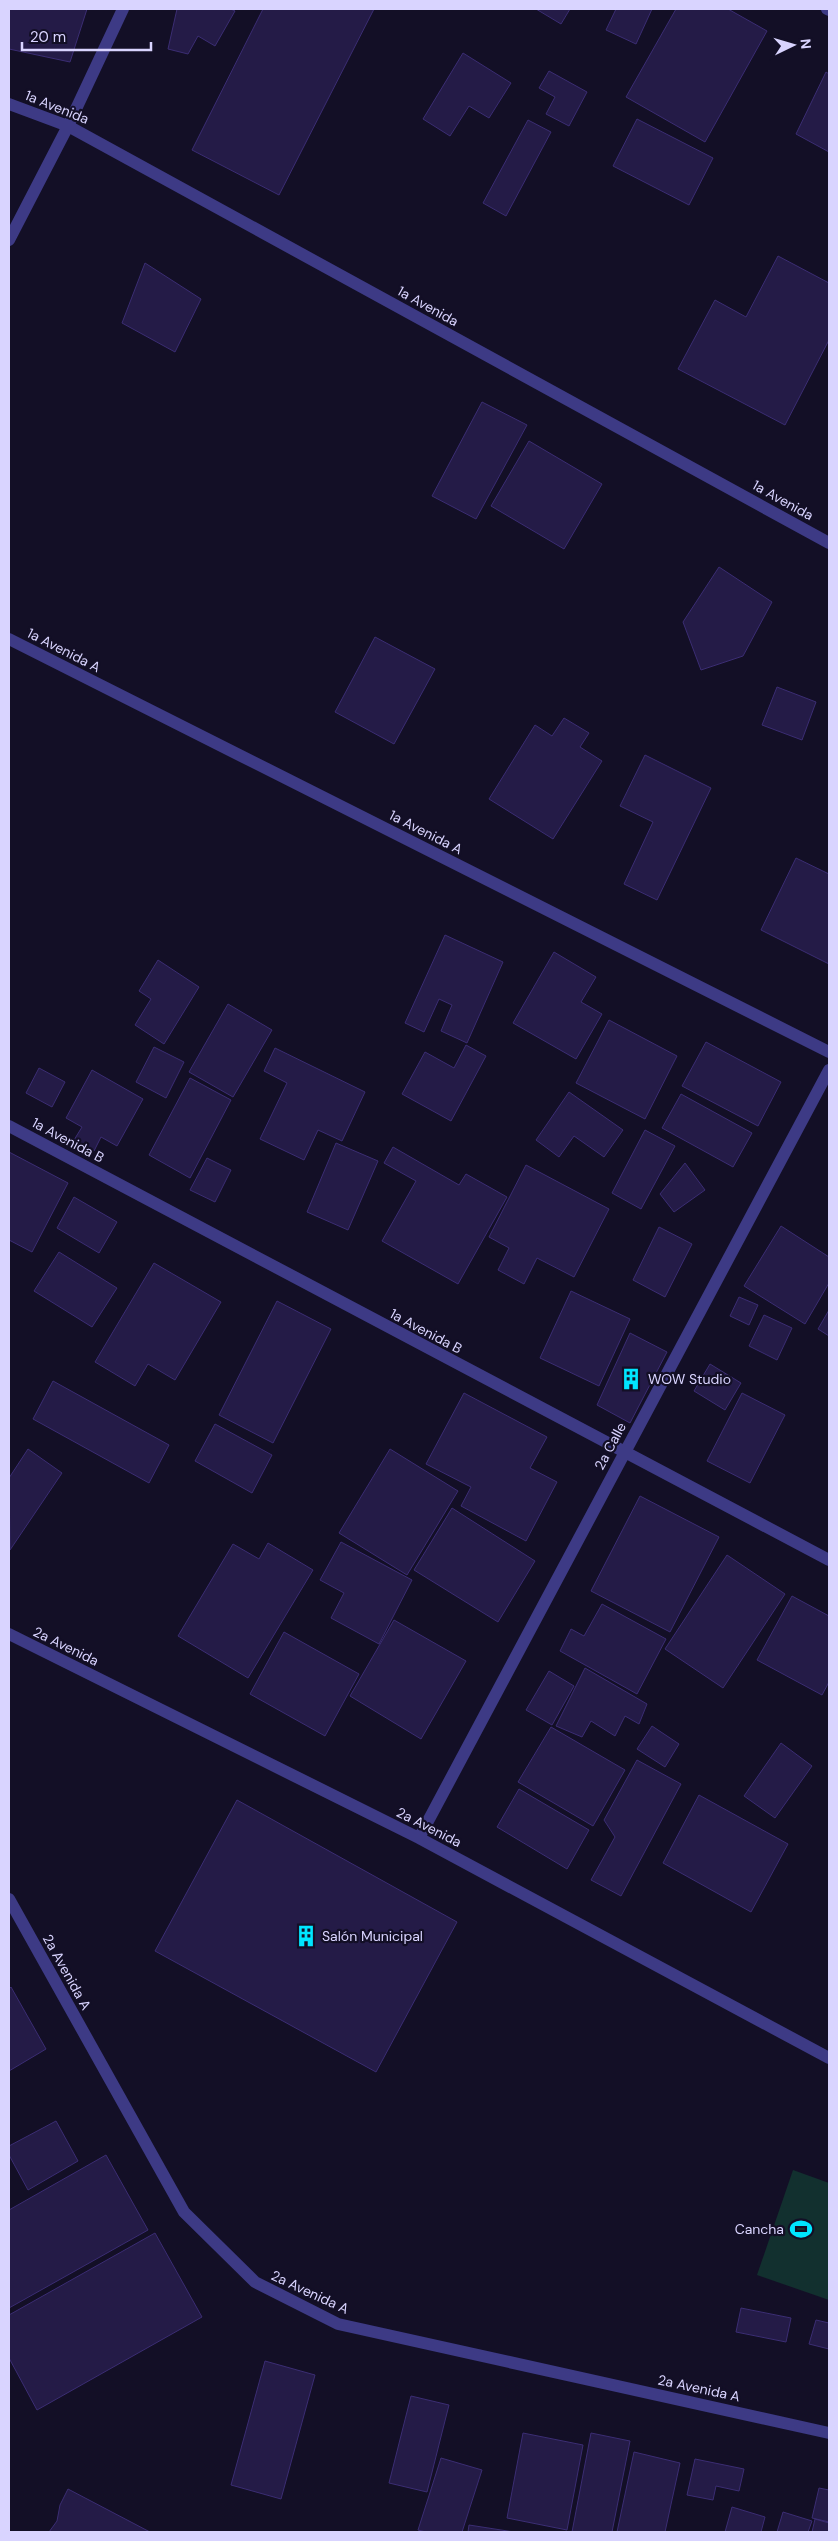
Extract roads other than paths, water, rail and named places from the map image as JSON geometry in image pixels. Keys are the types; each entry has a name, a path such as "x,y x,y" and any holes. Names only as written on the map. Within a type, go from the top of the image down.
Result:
{"street":[{"path":"9,240 68,126 122,9"},
{"name":"1a Avenida","path":"9,104 68,126 829,543"},
{"name":"1a Avenida A","path":"9,639 829,1052"},
{"name":"2a Calle","path":"419,1838 829,1070"},
{"name":"1a Avenida B","path":"9,1126 829,1560"},
{"name":"2a Avenida","path":"9,1634 419,1838 829,2058"},
{"name":"2a Avenida A","path":"9,1900 184,2212 255,2282 338,2324 829,2433"}],"place":[{"name":"WOW Studio","path":"631,1379"},
{"name":"Salón Municipal","path":"306,1936"},
{"name":"Cancha","path":"801,2229"}]}
